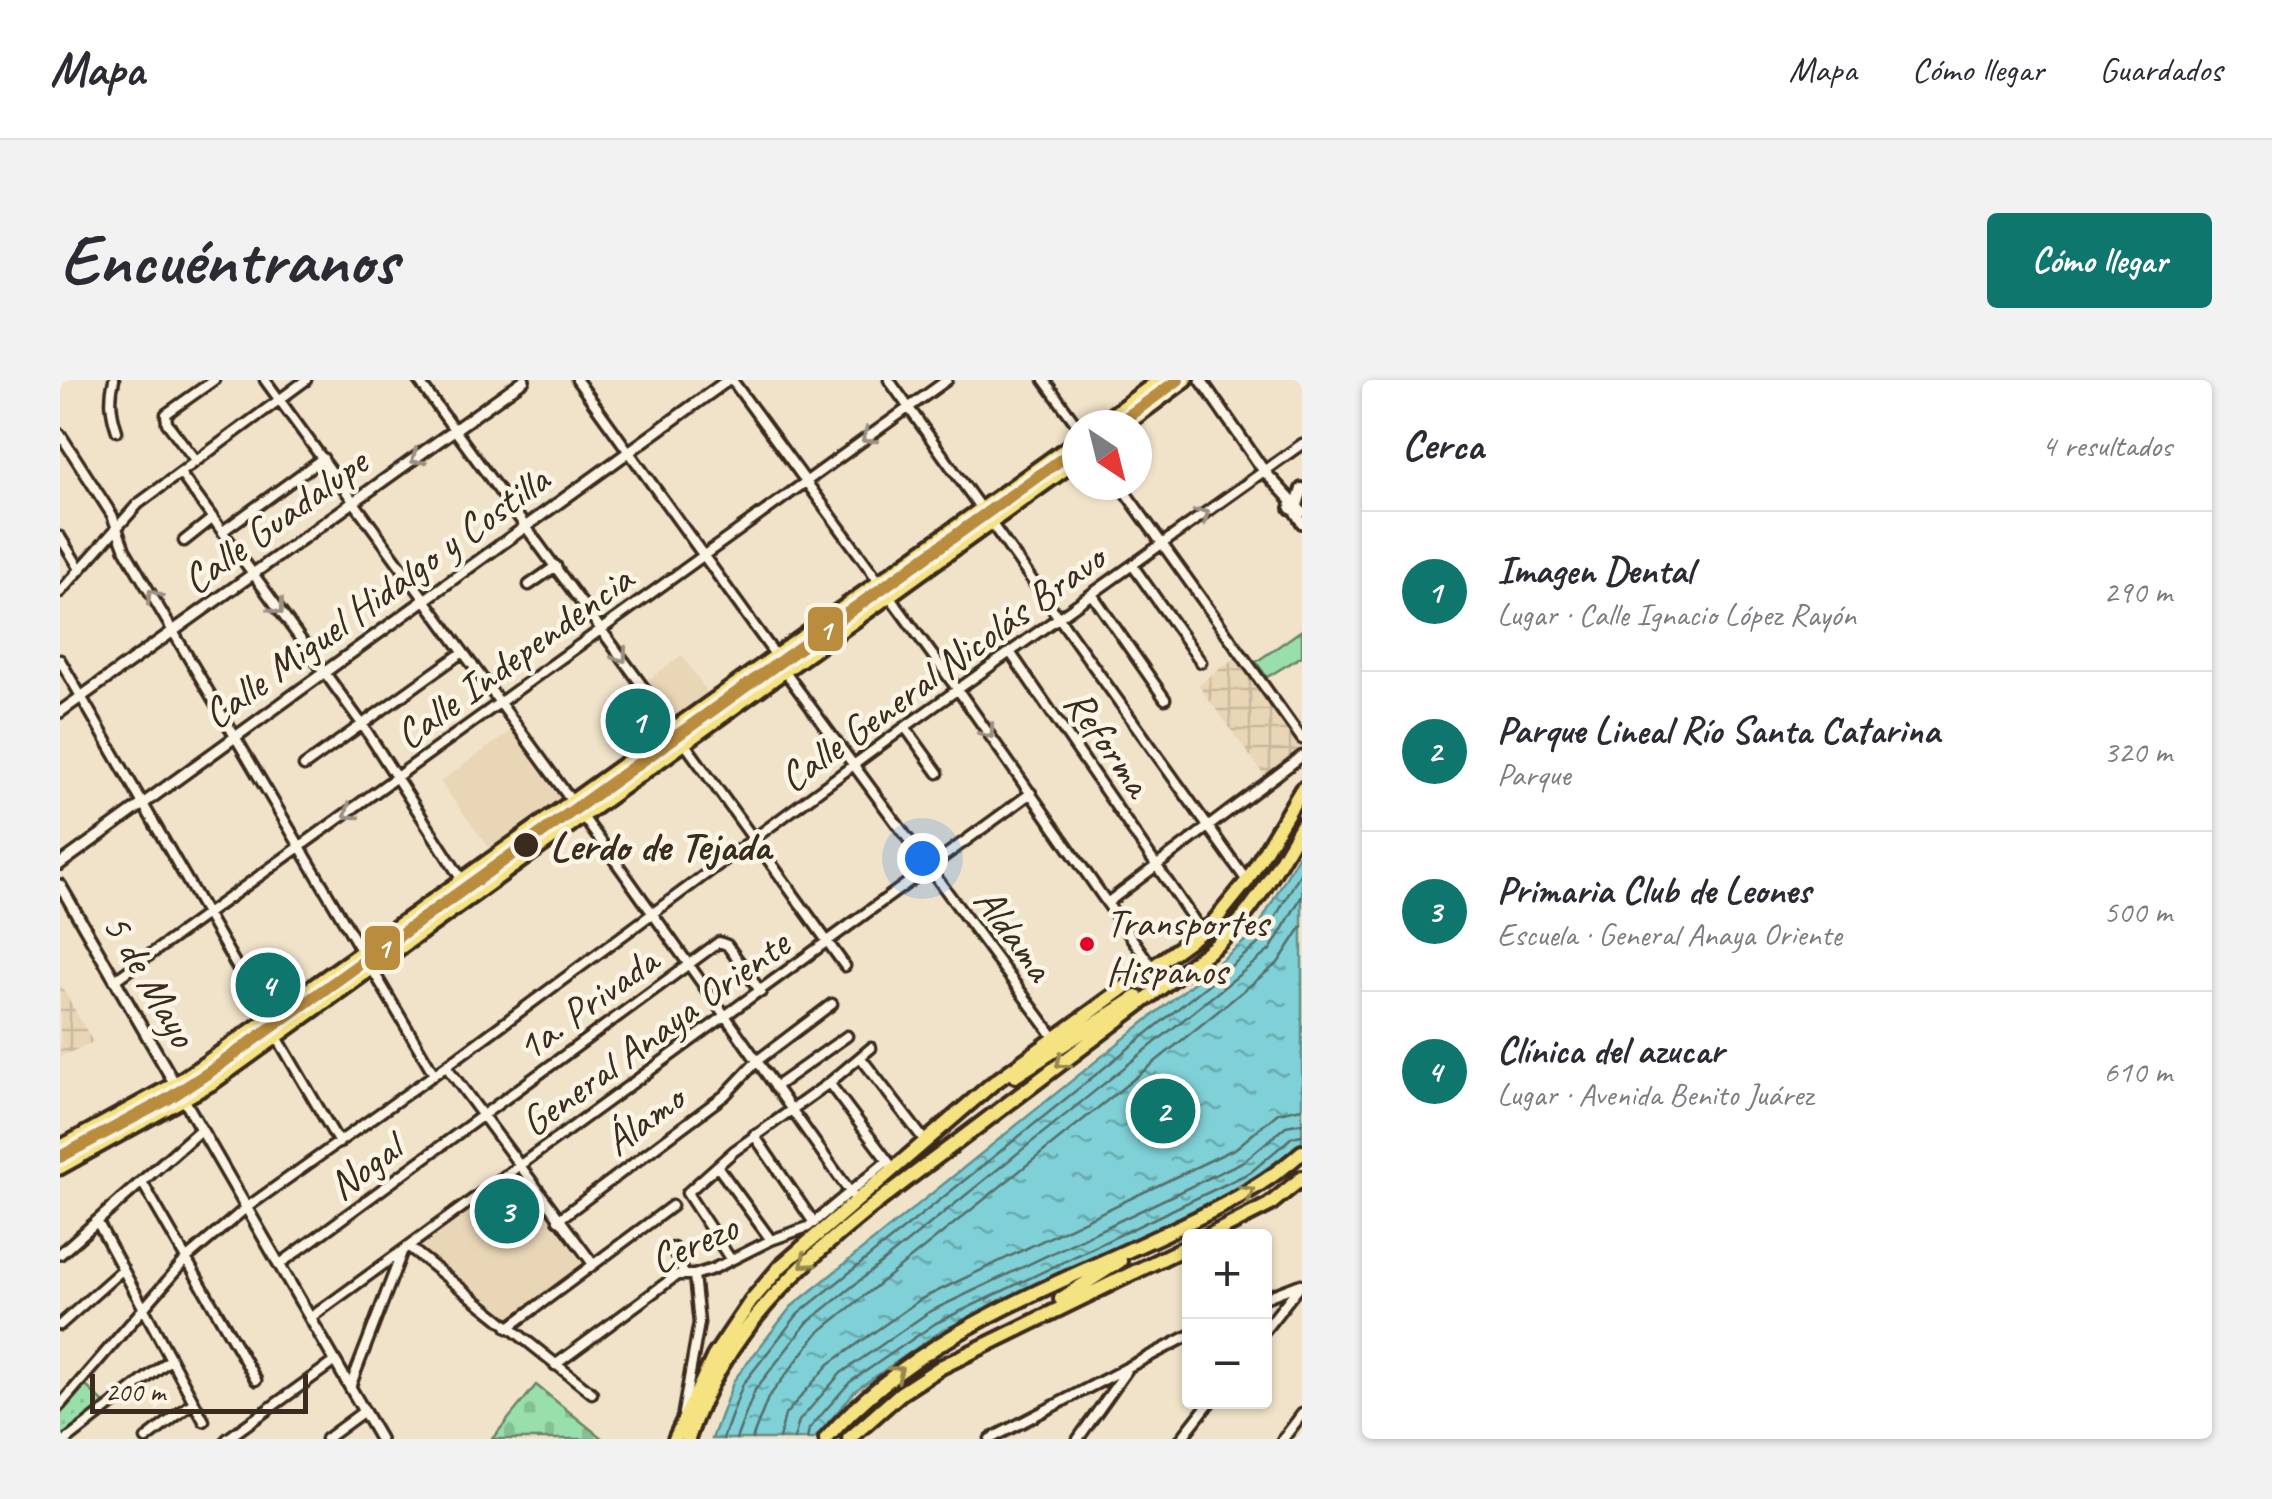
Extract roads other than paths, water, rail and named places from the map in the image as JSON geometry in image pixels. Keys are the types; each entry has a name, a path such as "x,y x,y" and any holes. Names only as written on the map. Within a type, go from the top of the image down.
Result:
{"highway":[{"path":"675,1439 714,1356 750,1302 817,1226 1054,1036 1202,932 1230,906 1302,789"},
{"path":"688,1439 712,1385 754,1317 805,1262 1238,927 1302,825"},
{"path":"939,1128 1065,1041 1191,966"},
{"path":"826,1439 891,1376 946,1338 1243,1196 1302,1152"},
{"path":"1222,1229 1269,1205 1302,1178"},
{"path":"1022,1326 1034,1314 1104,1273 1146,1242"},
{"path":"849,1439 870,1418 941,1367 1182,1250"},
{"path":"859,1439 870,1418"}],"main road":[{"path":"1118,410 1159,380"},
{"path":"1146,410 1186,380"},
{"path":"60,1147 174,1084 1062,451"},
{"path":"60,1168 184,1102 1062,472"},
{"path":"1295,507 1302,489"},
{"path":"91,1130 100,1146"}],"street":[{"path":"114,380 110,393 118,431"},
{"path":"196,461 165,418 169,410 214,380"},
{"path":"265,380 758,1060 852,1196"},
{"path":"60,592 138,504 306,380"},
{"path":"418,380 674,729"},
{"name":"Calle Guadalupe","path":"60,712 524,380"},
{"path":"578,380 776,656"},
{"path":"730,380 958,690 1152,967"},
{"name":"Calle Miguel Hidalgo y Costilla","path":"60,864 730,380"},
{"path":"889,380 1247,881"},
{"name":"Calle Independencia","path":"115,980 947,380"},
{"path":"1044,380 1066,410"},
{"path":"1201,380 1264,471 1295,507 1302,523"},
{"path":"60,434 434,1074"},
{"name":"Calle General Nicolás Bravo","path":"60,1404 187,1258 246,1208 446,1066 854,764 1302,444"},
{"path":"223,531 323,458"},
{"path":"180,472 362,724 462,880"},
{"path":"1131,500 1302,739"},
{"path":"184,541 213,518"},
{"path":"60,537 80,569"},
{"path":"529,585 556,566"},
{"path":"1133,566 1202,662"},
{"path":"1092,594 1165,699"},
{"path":"304,766 463,652"},
{"name":"Reforma","path":"1010,652 1202,932"},
{"path":"60,660 266,1020"},
{"name":"Aldama","path":"785,672 1054,1036"},
{"path":"906,727 938,773"},
{"path":"685,744 845,966"},
{"path":"1107,904 1302,756"},
{"name":"General Anaya Oriente","path":"310,1318 1031,793"},
{"name":"5 de Mayo","path":"60,885 380,1439"},
{"name":"1a. Privada","path":"483,1115 719,942 725,943 761,992"},
{"name":"Álamo","path":"558,1220 724,1095 758,1060 832,1004"},
{"path":"776,1087 847,1036"},
{"path":"277,1037 339,1143"},
{"path":"732,1260 687,1193 754,1135 871,1048"},
{"path":"861,1058 925,1141"},
{"path":"446,1066 593,1264"},
{"path":"828,1083 890,1164"},
{"name":"Nogal","path":"280,1264 483,1115"},
{"path":"60,1254 200,1130"},
{"path":"754,1135 817,1226"},
{"path":"716,1166 771,1240"},
{"path":"142,1182 256,1380"},
{"path":"508,1328 672,1206"},
{"path":"97,1221 204,1421"},
{"name":"Cerezo","path":"556,1364 672,1278 732,1260 771,1240 817,1226"},
{"path":"674,1248 689,1274 700,1324 682,1418"},
{"path":"350,1387 405,1250 592,1394"},
{"path":"60,1324 123,1268"},
{"path":"1272,1295 1301,1284"},
{"path":"1272,1321 1301,1284"},
{"path":"990,1439 1182,1339"},
{"path":"68,1439 171,1359"},
{"path":"226,1439 335,1361"},
{"path":"1078,1439 1130,1366"},
{"path":"146,1439 194,1402"},
{"path":"1181,1439 1205,1409"},
{"path":"326,1439 364,1412"},
{"path":"1283,1439 1302,1414"},
{"path":"1084,1430 1096,1439"}],"water":[{"path":"1302,849 1302,1142 1257,1180 941,1331 856,1390 814,1439 712,1439 734,1380 791,1307 1255,933"}],"place":[{"name":"Imagen Dental","path":"638,721"},
{"name":"Lerdo de Tejada","path":"526,845"},
{"name":"Transportes Hispanos","path":"1087,944"},
{"name":"Clínica del azucar","path":"268,985"},
{"name":"Parque Lineal Río Santa Catarina","path":"1163,1111"},
{"name":"Primaria Club de Leones","path":"507,1211"}]}
